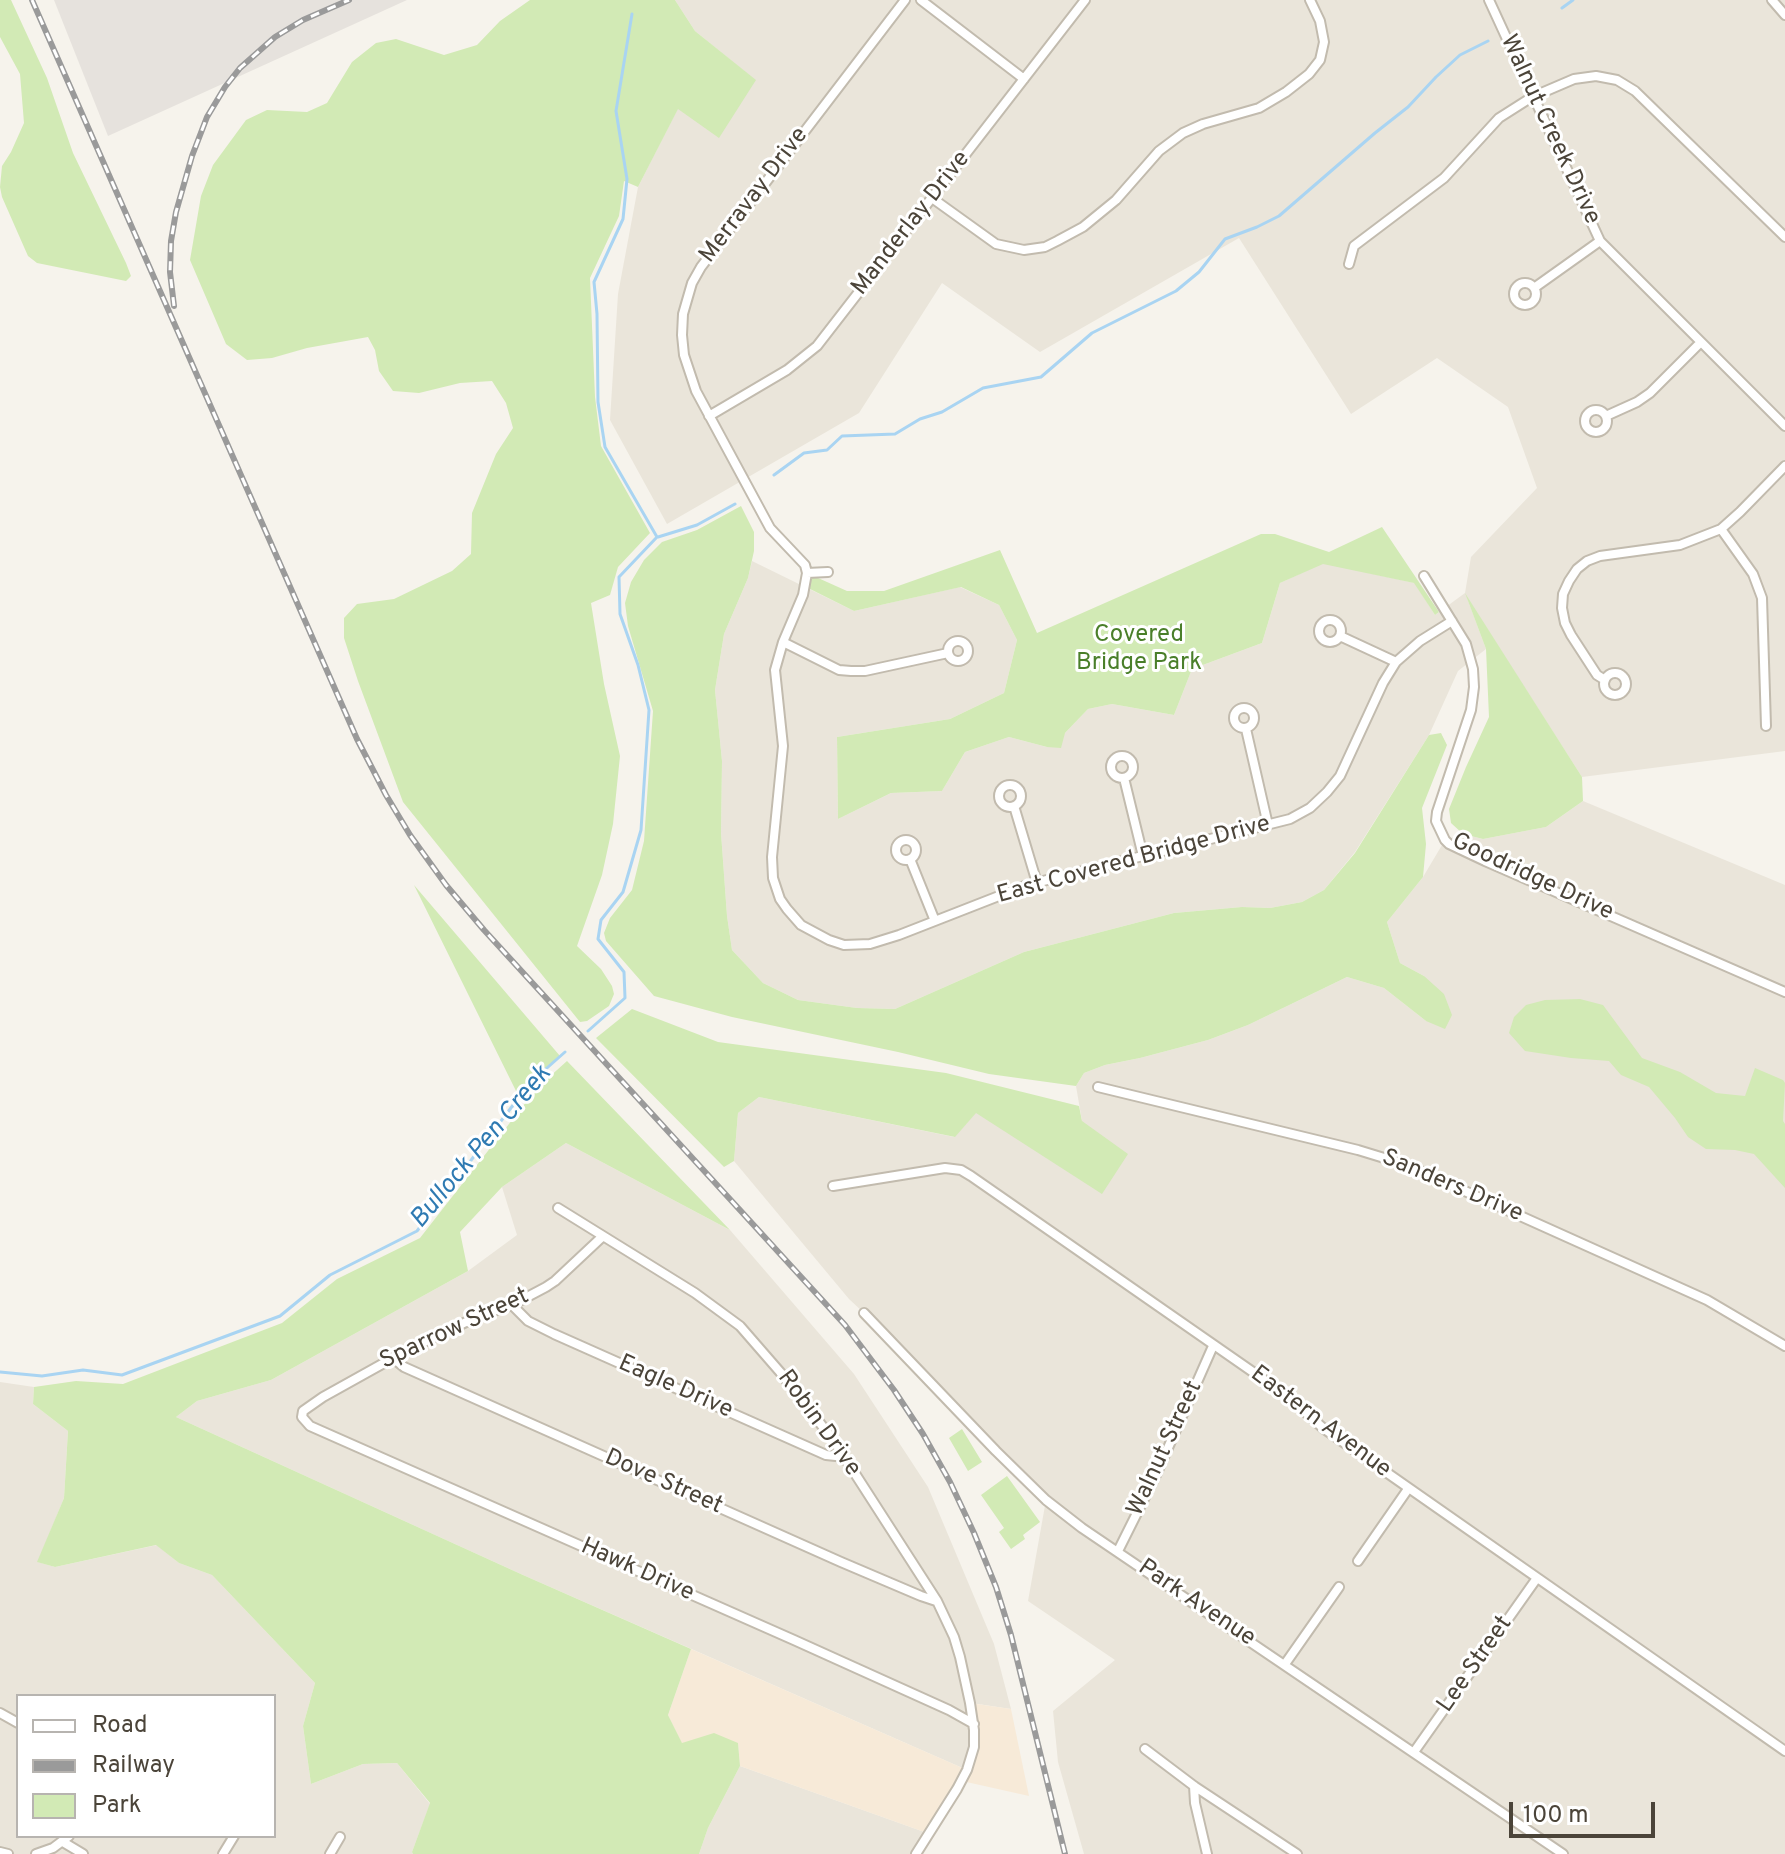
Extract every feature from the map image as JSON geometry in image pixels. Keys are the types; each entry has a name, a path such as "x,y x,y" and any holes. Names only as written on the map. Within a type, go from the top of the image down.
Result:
{"street":[{"name":"Merravay Drive","path":"709,416 696,391 684,355 683,314 692,283 732,225 905,0"},
{"path":"921,0 1024,79"},
{"name":"Manderlay Drive","path":"709,416 787,370 817,346 1085,0"},
{"path":"932,198 996,244 1024,250 1045,247 1057,241 1083,227 1116,200 1159,151 1183,133 1259,108 1309,74 1320,60 1324,42 1320,21 1311,2 1322,0"},
{"name":"Walnut Creek Drive","path":"1489,0 1600,241 1785,426"},
{"path":"1772,0 1785,15"},
{"path":"1349,264 1354,246 1444,178 1499,118 1532,97 1585,77 1607,77 1626,84 1785,237"},
{"path":"1534,288 1600,241"},
{"path":"1606,416 1650,393 1700,343"},
{"path":"709,416 770,528 805,565 807,573 828,572"},
{"path":"1605,680 1597,675 1565,623 1563,594 1577,569 1600,556 1680,545 1721,529 1785,466"},
{"path":"1721,529 1753,574 1762,598 1766,726"},
{"name":"East Covered Bridge Drive","path":"807,573 803,595 775,670 783,746 772,857 773,878 780,899 801,925 844,945 870,944 1037,883 1290,819 1310,808 1340,776 1383,683 1396,662 1420,641 1452,621"},
{"name":"Goodridge Drive","path":"1424,576 1469,652 1473,669 1471,710 1437,812 1436,821 1445,840 1485,861 1785,992"},
{"path":"1340,636 1396,662"},
{"path":"783,642 839,670 851,671 865,671 948,653"},
{"path":"1246,729 1268,825"},
{"path":"1124,778 1143,856"},
{"path":"1014,806 1037,883"},
{"path":"910,859 935,921"},
{"name":"Sanders Drive","path":"1098,1087 1358,1150 1407,1165 1707,1300 1785,1346"},
{"name":"Eastern Avenue","path":"833,1186 945,1168 961,1170 1286,1395 1323,1428 1408,1489 1785,1751"},
{"name":"Robin Drive","path":"558,1208 695,1293 740,1326 780,1372 845,1457 937,1601 954,1637 967,1688 974,1724 974,1747 967,1770 940,1820 916,1854"},
{"name":"Sparrow Street","path":"302,1417 303,1411 323,1397 393,1358 481,1315 512,1305 555,1281 603,1236"},
{"name":"Eagle Drive","path":"512,1305 528,1321 554,1334 826,1455 845,1457"},
{"name":"Park Avenue","path":"864,1313 996,1451 1046,1500 1082,1528 1563,1854"},
{"name":"Walnut Street","path":"1118,1551 1156,1475 1213,1346"},
{"name":"Dove Street","path":"393,1358 404,1367 827,1556 937,1601"},
{"name":"Hawk Drive","path":"302,1417 310,1426 949,1710 974,1724"},
{"path":"1358,1561 1408,1489"},
{"name":"Lee Street","path":"1414,1752 1537,1578"},
{"path":"1285,1664 1339,1587"},
{"path":"1145,1749 1194,1786 1297,1854"},
{"path":"1194,1786 1207,1854"},
{"path":"330,1854 340,1837"},
{"path":"36,1854 66,1839 83,1854"},
{"path":"0,1852 8,1854"}],"shaded area":[{"path":"54,0 407,0 108,136"},
{"path":"675,0 1785,0 1785,751 1582,777 1467,598 1486,649 1458,671 1429,735 1355,852 1324,890 1302,902 1270,908 1242,907 1174,913 1024,952 895,1009 857,1008 798,1000 763,983 732,950 721,833 722,761 715,690 724,634 752,561 854,611 960,587 999,605 1017,640 1004,693 950,719 837,737 838,819 891,793 942,791 965,752 1009,737 1047,747 1088,709 1112,704 1174,715 1192,669 1262,643 1280,583 1323,563 1415,583 1435,615 1465,593 1471,557 1537,488 1508,407 1437,358 1351,414 1239,238 1040,352 942,283 859,413 667,524 610,420 618,294 638,187 678,108 755,80 695,31"},
{"path":"1583,801 1785,885 1785,1854 1084,1854 1058,1762 1053,1711 1115,1660 1028,1601 1046,1500 849,1299 734,1161 738,1113 759,1097 954,1137 976,1112 1082,1121 1076,1086 1084,1073 1208,1040 1248,1025 1347,977 1384,988 1426,1021 1424,976 1400,963 1387,922 1423,877 1445,840 1463,834 1483,839 1546,827"},
{"path":"566,1143 730,1230 854,1374 928,1487 994,1644 1011,1709 971,1703 974,1730 967,1770 523,1575 176,1417 197,1401 271,1380 468,1271 517,1235 502,1187"},
{"path":"0,1382 34,1387 33,1404 68,1431 64,1498 38,1562 55,1567 157,1545 179,1563 212,1575 315,1683 303,1726 311,1784 363,1764 397,1763 430,1804 413,1854 0,1854"},
{"path":"691,1649 967,1770 974,1747 970,1703 1011,1709 1029,1796 962,1781 930,1834 740,1766 738,1743 682,1744 668,1715"},
{"path":"740,1766 930,1834 916,1854 699,1854 708,1828"}],"green space":[{"path":"0,0 11,0 47,78 73,153 126,263 131,276 126,281 37,263 28,256 0,187 2,166 24,123 20,74 0,37"},
{"path":"530,0 675,0 695,31 756,80 719,138 678,109 638,187 624,181 619,216 590,278 595,397 601,446 650,533 618,567 610,595 591,603 620,756 613,824 602,875 577,946 601,969 614,994 609,1006 587,1021 580,1022 403,802 344,638 344,618 357,604 394,599 452,571 471,554 472,513 496,454 513,428 506,403 492,381 460,383 419,393 393,391 379,371 375,350 368,337 272,358 247,360 226,344 190,260 201,196 213,165 246,120 267,110 307,112 327,103 352,62 376,43 396,39 444,55 477,45 500,21"},
{"path":"741,506 754,532 754,551 748,578 724,634 715,690 722,761 721,833 732,950 763,983 798,1000 857,1008 895,1009 1024,952 1174,913 1242,907 1270,908 1302,902 1324,890 1355,853 1429,735 1441,733 1447,745 1422,808 1426,844 1423,877 1387,922 1400,963 1424,976 1444,994 1452,1015 1445,1029 1426,1021 1384,988 1347,977 1248,1025 1208,1040 1084,1073 1076,1086 989,1074 732,1017 654,996 606,941 604,933 610,918 632,890 644,841 653,711 628,626 625,603 631,582 644,560 662,542 697,530"},
{"name":"Covered Bridge Park","path":"1382,527 1439,612 1435,615 1414,583 1323,564 1280,583 1262,643 1192,669 1174,715 1112,704 1088,709 1065,733 1061,748 1009,737 965,752 942,791 891,793 838,819 837,737 950,719 1004,693 1017,640 999,605 961,587 854,611 806,587 807,573 847,591 884,591 1000,550 1037,633 1261,534 1275,534 1329,552"},
{"path":"1465,593 1582,777 1583,801 1546,827 1483,839 1463,834 1451,823 1449,809 1489,717 1486,649"},
{"path":"414,885 560,1056 519,1097"},
{"path":"1580,999 1603,1005 1642,1058 1680,1072 1716,1093 1745,1096 1755,1068 1783,1080 1785,1188 1754,1154 1706,1149 1688,1137 1649,1087 1621,1075 1609,1061 1525,1051 1509,1033 1514,1017 1526,1005 1545,1000"},
{"path":"632,1009 718,1042 946,1073 1079,1106 1082,1121 1128,1154 1102,1194 976,1113 955,1137 759,1097 738,1113 734,1161 724,1167 596,1038"},
{"path":"567,1061 730,1230 566,1143 502,1187 460,1232 468,1271 271,1380 197,1401 176,1417 691,1649 668,1715 682,1743 714,1733 738,1743 740,1766 708,1828 699,1854 413,1854 430,1803 397,1763 363,1764 311,1784 303,1726 315,1683 212,1575 179,1563 156,1545 55,1567 37,1562 64,1498 68,1431 33,1404 34,1387 76,1381 123,1384 282,1323 337,1279 420,1238 537,1088"},
{"path":"962,1429 982,1462 968,1471 949,1438"},
{"path":"1007,1476 1040,1522 1011,1549 999,1532 1004,1528 981,1495"}],"waterway":[{"path":"1562,8 1573,0"},
{"path":"588,1031 625,998 624,972 598,939 601,920 623,892 641,830 649,710 638,665 620,614 619,577 657,537 605,447 598,402 594,282 623,219 627,179 616,111 632,14"},
{"path":"774,475 804,453 827,450 842,436 895,434 983,388 1041,377 1092,333 1176,291 1199,272 1225,239 1279,216 1408,107 1460,55 1488,41"},
{"path":"658,537 697,525 735,504"},
{"name":"Bullock Pen Creek","path":"0,1372 42,1376 83,1370 122,1375 280,1316 330,1275 417,1231 530,1083 565,1052"}],"railway":[{"path":"32,0 357,739 410,835 484,930 845,1325 894,1390 950,1482 996,1587 1011,1635 1065,1854"},
{"path":"174,306 170,272 176,212 207,117 240,68 275,37 303,20 349,0"}]}
